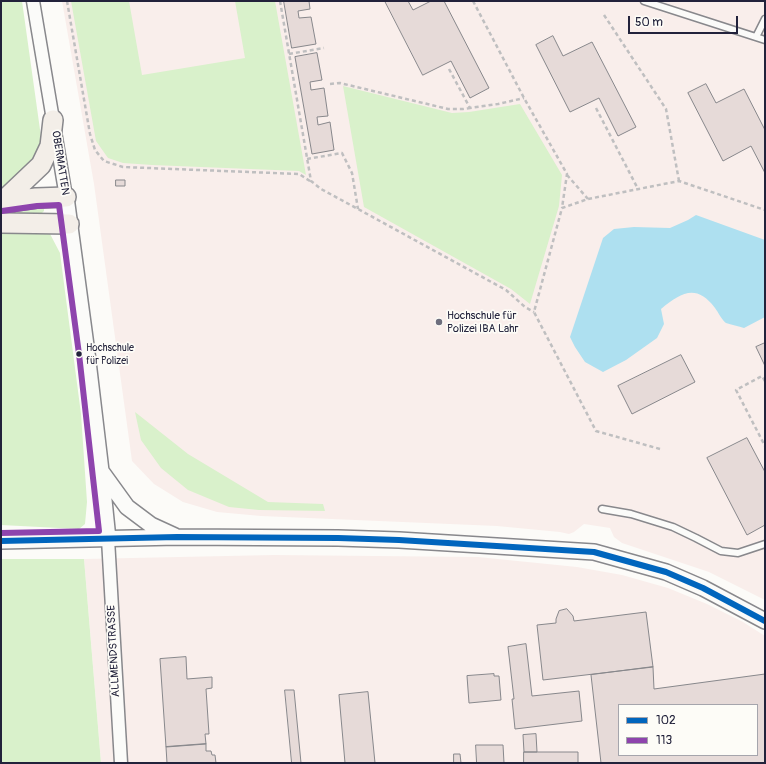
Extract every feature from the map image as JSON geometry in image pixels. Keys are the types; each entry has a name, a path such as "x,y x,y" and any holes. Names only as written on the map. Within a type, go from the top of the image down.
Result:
{"main road":[{"path":"1,203 41,165 50,146 53,120"},
{"path":"1,203 36,198 66,197"},
{"path":"1,223 69,224"}],"street":[{"name":"OBERMATTEN","path":"33,1 66,197 87,353 108,539"},
{"path":"101,471 127,507 151,525 177,537"},
{"path":"1,541 177,537 338,538 594,552 666,572 703,588 765,621"},
{"name":"ALLMENDSTRASSE","path":"108,539 121,763"}],"lane":[{"path":"644,1 765,40"},
{"path":"756,37 765,19"},
{"path":"602,509 631,514 673,527 721,551 738,553 765,544"}],"path":[{"path":"67,1 90,134 95,150 104,161 122,167 299,174 321,189 506,290 525,307 534,312 596,431 660,449"},
{"path":"280,1 311,181"},
{"path":"473,1 524,98 567,174 588,199"},
{"path":"604,15 666,109 680,181"},
{"path":"289,54 324,48"},
{"path":"448,69 470,108"},
{"path":"330,84 340,82 448,109 463,110 524,98"},
{"path":"596,108 638,189"},
{"path":"307,159 342,153 352,173 358,209"},
{"path":"534,312 562,208 567,174"},
{"path":"562,208 588,199 680,181 765,210"},
{"path":"765,381 762,376 736,390 765,446"}],"shaded area":[{"name":"Hochschule für Polizei IBA Lahr","path":"62,1 765,1 765,600 709,572 622,543 614,537 610,528 584,524 569,534 497,526 261,516 217,512 183,502 154,484 132,461 94,184"},
{"path":"274,555 478,557 577,567 622,575 668,588 707,604 743,622 765,636 765,763 101,763 84,559"}],"green space":[{"path":"1,1 22,1 43,151 1,192"},
{"path":"71,1 129,1 142,75 245,58 235,1 275,1 306,175 299,171 123,163 108,158 96,141"},
{"path":"343,86 452,113 469,112 520,104 562,175 559,206 530,304 511,289 364,207"},
{"path":"40,205 44,208 44,211 40,215 1,215 1,207"},
{"path":"1,229 49,232 60,253 81,414 87,502 85,524 79,529 1,525"},
{"path":"135,412 188,454 268,502 323,504 325,511 259,510 229,507 188,490 161,468 141,440"},
{"path":"1,559 84,559 101,763 1,763"}],"water":[{"path":"696,215 765,240 765,317 744,328 728,324 723,320 708,300 701,295 688,293 675,299 661,309 664,324 657,338 626,360 603,372 585,362 570,337 603,238 614,229 634,227 670,228"}],"building":[{"path":"284,1 309,1 310,9 298,11 299,18 311,17 316,44 292,48"},
{"path":"385,1 408,1 413,10 431,1 444,1 489,88 470,98 451,61 423,75"},
{"path":"553,36 563,56 592,42 636,127 618,136 599,98 570,112 536,45"},
{"path":"317,53 322,80 310,82 311,90 324,88 328,116 317,117 318,125 330,122 334,150 312,154 295,57"},
{"path":"706,84 716,103 744,89 765,130 765,173 751,146 723,161 688,93"},
{"path":"116,180 125,180 125,186 116,186"},
{"path":"765,343 765,366 756,347"},
{"path":"681,355 695,382 632,414 618,386"},
{"path":"747,438 765,472 765,525 747,535 707,458"},
{"path":"567,609 573,616 574,621 646,612 653,667 543,680 537,625 556,623 559,611"},
{"path":"526,644 532,696 579,691 582,721 515,729 512,699 514,699 508,647"},
{"path":"186,657 187,679 212,677 212,688 206,689 209,734 205,734 206,744 166,747 160,659"},
{"path":"653,667 654,689 765,674 765,763 601,763 591,675"},
{"path":"494,674 494,676 499,676 501,700 469,703 467,676"},
{"path":"285,690 294,690 301,763 292,763"},
{"path":"368,692 375,763 345,763 339,695"},
{"path":"536,734 537,752 524,752 523,735"},
{"path":"206,744 206,751 211,751 212,755 215,755 216,763 167,763 166,747"},
{"path":"476,745 503,745 504,763 477,763"},
{"path":"524,752 578,752 578,763 524,763"},
{"path":"454,754 460,754 461,763 454,763"}],"transit line":[{"name":"113","path":"1,533 99,531 79,354 59,205 37,206 2,211"},
{"name":"102","path":"1,541 177,537 338,538 399,540 594,552 666,572 703,588 765,621"}],"place":[{"name":"Hochschule für Polizei IBA Lahr","path":"439,322"},
{"name":"Hochschule für Polizei","path":"79,354"}]}
